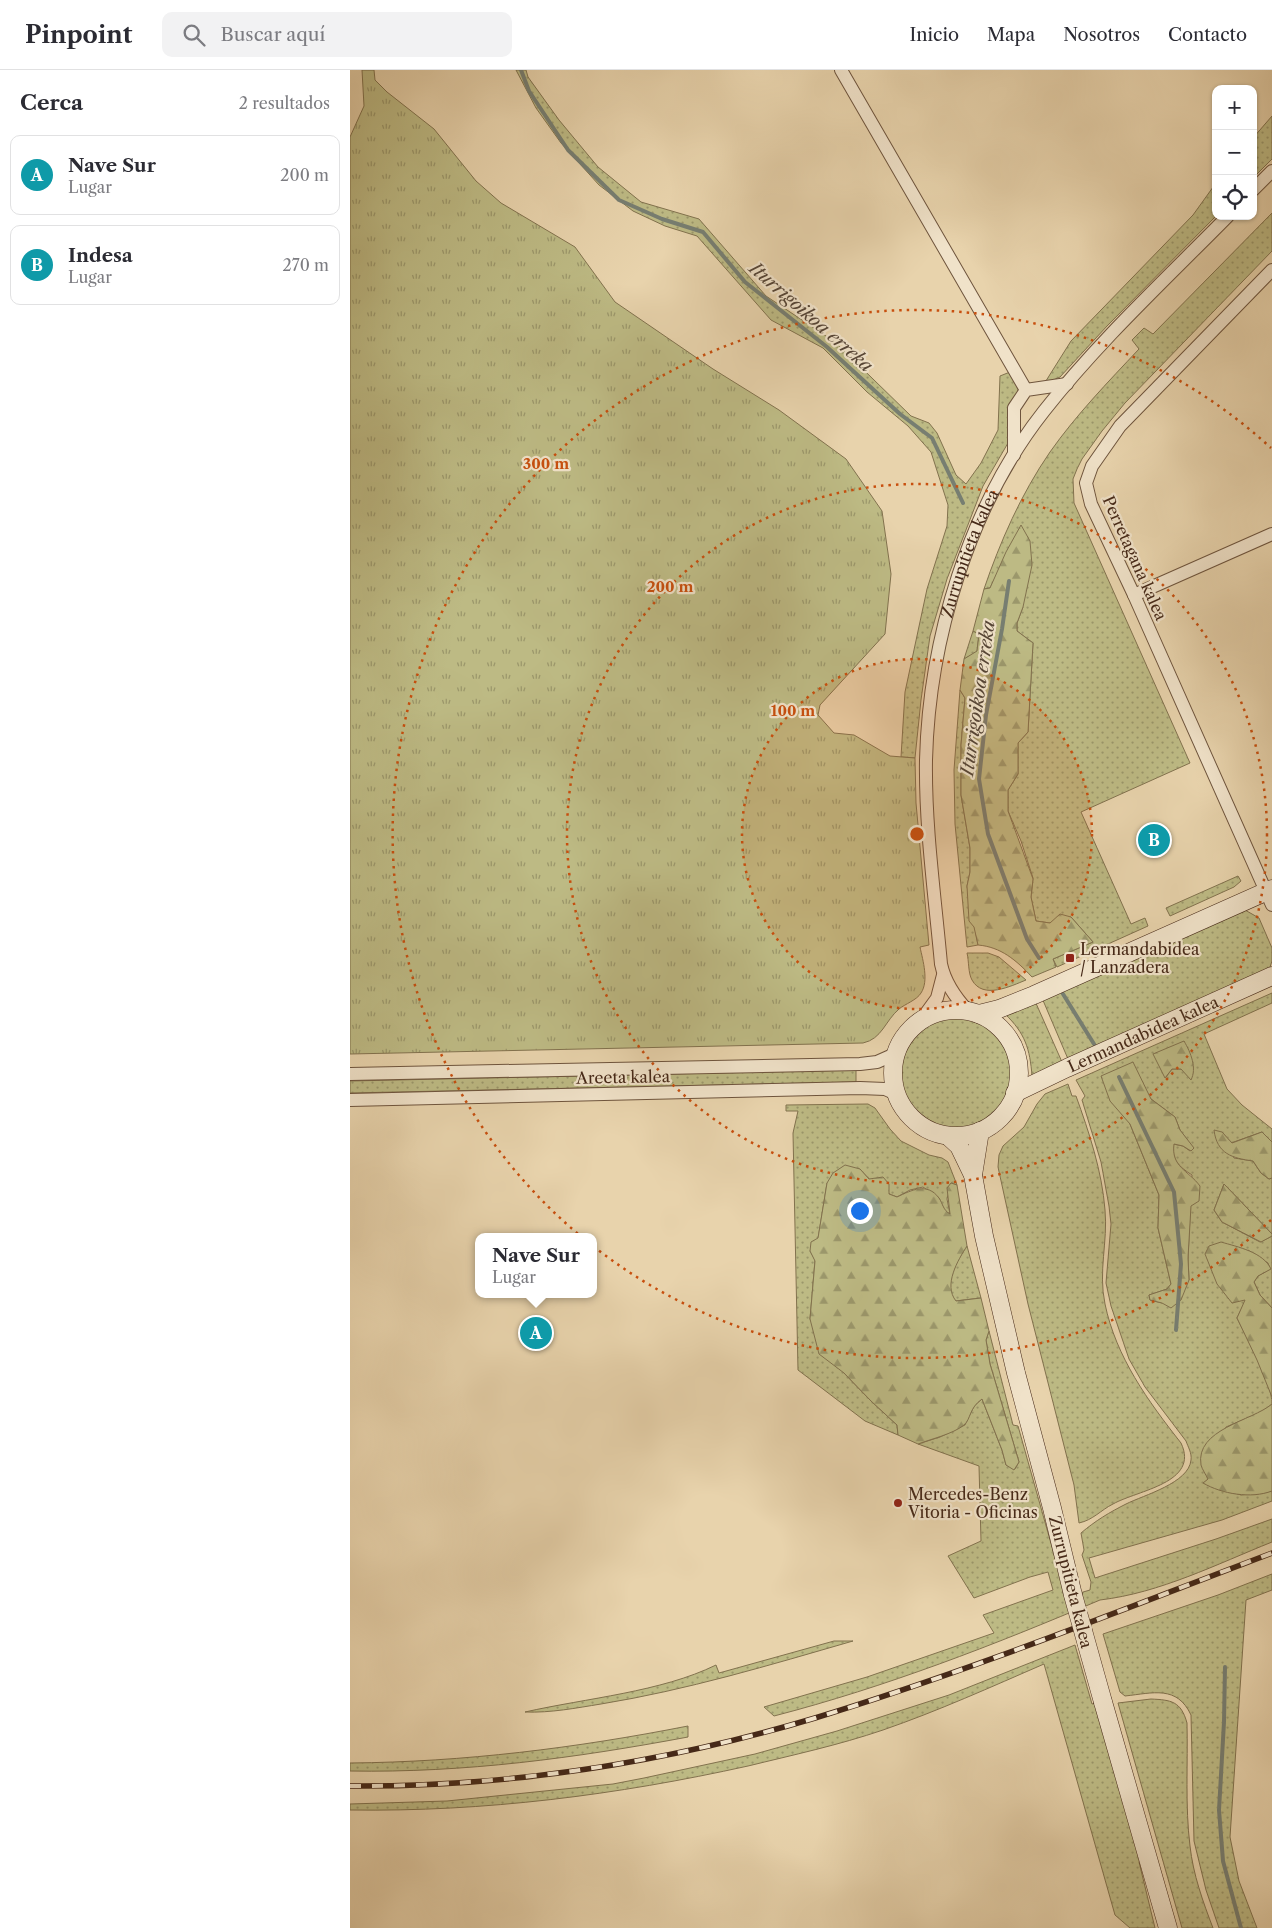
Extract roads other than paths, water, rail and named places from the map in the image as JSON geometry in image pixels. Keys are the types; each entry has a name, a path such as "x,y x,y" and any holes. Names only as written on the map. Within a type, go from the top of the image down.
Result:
{"street":[{"path":"841,70 1026,390"},
{"path":"1257,186 1272,171"},
{"name":"Zurrupitieta kalea","path":"921,1020 937,998 943,975 932,866 926,762 929,717 934,671 952,596 965,554 980,519 1014,455 1042,413 1067,384 1224,220"},
{"name":"Perretagana kalea","path":"1270,895 1091,504 1086,483 1108,441 1120,426 1272,270"},
{"path":"1014,455 1014,408 1026,390 1067,384"},
{"path":"1134,595 1272,534"},
{"path":"974,1013 999,1028 1013,1046 1018,1070 1016,1093 1007,1109 995,1122 980,1131 970,1134 948,1136 922,1126 911,1118 902,1107 896,1094 892,1074 895,1054 901,1041 910,1029 921,1020 936,1013 952,1010 974,1013 999,1010 1270,895"},
{"name":"Zurrupitieta kalea","path":"943,975 954,995 974,1013"},
{"name":"Lermandabidea kalea","path":"1016,1093 1067,1068 1272,976"},
{"name":"Areeta kalea","path":"350,1074 860,1064 877,1062 895,1054"},
{"name":"Areeta kalea","path":"350,1100 860,1088 884,1089 896,1094"},
{"name":"Zurrupitieta kalea","path":"973,1175 980,1131"},
{"name":"Zurrupitieta kalea","path":"948,1136 959,1146 973,1175 984,1236 1016,1373 1073,1595 1168,1928"}],"waterway":[{"name":"Iturrigoikoa erreka","path":"521,70 529,91 568,150 619,200 662,219 703,232 745,282 827,347 900,414 932,438 963,503"},
{"name":"Iturrigoikoa erreka","path":"1009,581 986,715 979,779 988,834 1027,939 1039,958"},
{"name":"Iturrigoikoa erreka","path":"1063,994 1094,1044"},
{"name":"Iturrigoikoa erreka","path":"1119,1077 1174,1192 1181,1264 1176,1330"},
{"name":"Iturrigoikoa erreka","path":"1225,1667 1219,1810 1223,1861 1241,1928"}],"railway":[{"path":"350,1786 409,1785 526,1777 643,1760 758,1734 873,1700 931,1680 1272,1553"}],"place":[{"name":"Indesa","path":"1154,840"},
{"name":"Lermandabidea / Lanzadera","path":"1070,958"},
{"name":"Nave Sur","path":"536,1333"},
{"name":"Mercedes-Benz Vitoria - Oficinas","path":"898,1503"}]}
